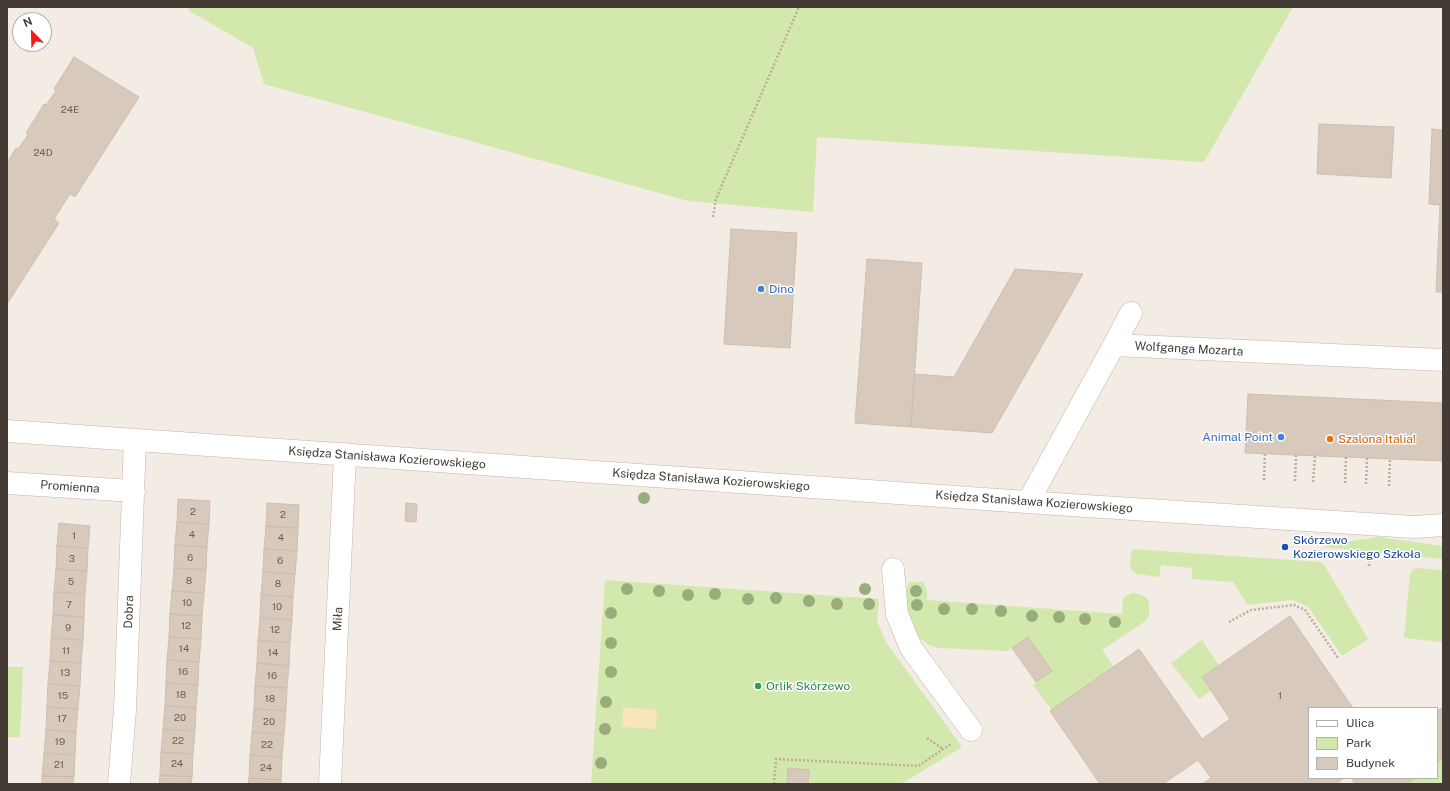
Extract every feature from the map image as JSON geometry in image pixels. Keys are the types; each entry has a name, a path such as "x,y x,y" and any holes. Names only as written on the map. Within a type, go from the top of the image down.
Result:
{"street":[{"path":"1028,502 1131,313"},
{"name":"Wolfganga Mozarta","path":"1114,346 1443,360"},
{"name":"Księdza Stanisława Kozierowskiego","path":"7,431 1028,502 1414,527 1443,525"},
{"name":"Dobra","path":"119,784 125,710 135,440"},
{"name":"Miła","path":"330,784 346,454"},
{"name":"Promienna","path":"7,483 134,491"},
{"name":"Księdza Stanisława Kozierowskiego","path":"1414,527 1443,534"},
{"path":"894,569 897,614 911,648 971,730"}],"path":[{"path":"713,217 716,199 799,7"},
{"path":"1264,480 1265,453"},
{"path":"1294,481 1296,454"},
{"path":"1313,482 1314,456"},
{"path":"1345,483 1346,457"},
{"path":"1366,484 1367,458"},
{"path":"1389,486 1390,459"},
{"path":"1369,566 1370,558"},
{"path":"1229,622 1251,610 1294,605 1305,610 1338,658"},
{"path":"774,784 776,759 918,766 971,730"},
{"path":"927,738 943,749"}],"green space":[{"path":"190,7 1293,7 1204,162 817,137 813,212 688,201 264,84 253,48 188,10"},
{"path":"1377,537 1443,546 1443,559 1324,547 1328,545"},
{"path":"1132,549 1323,563 1368,639 1342,656 1309,608 1300,603 1293,600 1248,605 1233,582 1192,579 1192,568 1161,565 1159,577 1136,574 1131,569 1130,563"},
{"path":"1413,569 1443,570 1442,642 1404,638 1410,574"},
{"name":"Orlik Skórzewo","path":"605,580 879,599 877,621 886,642 962,747 901,784 591,784"},
{"path":"910,582 923,582 927,590 927,600 1122,614 1123,598 1132,593 1145,597 1149,602 1149,616 1144,622 1102,650 1114,667 1052,710 1033,685 1052,671 1028,637 1007,651 939,648 929,645 911,632 906,617 906,589"},
{"path":"1202,640 1219,665 1202,677 1211,691 1199,699 1171,663"},
{"path":"7,667 23,667 20,737 7,737"},
{"path":"1443,758 1443,784 1406,784 1414,779 1438,779 1438,761"}],"sand":[{"path":"623,707 657,710 656,729 622,727"}],"building":[{"path":"74,57 139,97 75,197 70,194 54,219 59,223 7,304 7,163 16,148 18,149 28,135 26,133 44,104 46,105 56,91 54,89"},
{"path":"1319,124 1394,127 1391,178 1317,174"},
{"path":"1432,129 1443,130 1443,292 1436,292 1440,205 1429,204"},
{"name":"Dino","path":"731,229 797,233 790,348 724,344"},
{"path":"867,259 922,263 911,427 855,423"},
{"path":"1015,269 1083,274 992,433 911,427 914,374 954,377"},
{"path":"1248,394 1443,403 1443,461 1245,453"},
{"path":"178,499 210,501 209,524 177,522"},
{"path":"267,503 299,505 298,528 266,526"},
{"path":"406,503 417,504 416,522 405,521"},
{"path":"177,522 209,524 207,547 175,545"},
{"path":"59,523 90,526 88,548 57,546"},
{"path":"266,526 298,528 297,551 264,549"},
{"path":"175,545 207,547 206,570 174,568"},
{"path":"57,546 88,548 87,571 56,569"},
{"path":"264,549 297,551 295,574 263,572"},
{"path":"174,568 206,570 204,593 172,591"},
{"path":"56,569 87,571 85,594 54,592"},
{"path":"263,572 295,574 293,597 261,595"},
{"path":"172,591 204,593 202,616 170,614"},
{"path":"54,592 85,594 84,617 53,615"},
{"path":"261,595 293,597 292,620 260,618"},
{"path":"170,614 202,616 201,639 169,637"},
{"path":"53,615 84,617 83,640 51,638"},
{"path":"1290,616 1352,707 1308,707 1308,779 1343,779 1336,784 1202,784 1211,778 1198,760 1163,784 1100,784 1050,711 1139,649 1202,739 1230,719 1202,677"},
{"path":"260,618 292,620 290,643 258,640"},
{"path":"169,637 201,639 199,662 167,660"},
{"path":"1028,637 1052,671 1036,682 1012,648"},
{"path":"51,638 83,640 81,663 50,661"},
{"path":"258,640 290,643 289,666 257,663"},
{"path":"167,660 199,662 198,685 166,683"},
{"path":"50,661 81,663 80,686 48,684"},
{"path":"257,663 289,666 287,688 255,686"},
{"path":"166,683 198,685 196,708 165,706"},
{"path":"48,684 80,686 78,709 47,707"},
{"path":"255,686 287,688 286,711 254,709"},
{"path":"165,706 196,708 195,731 163,729"},
{"path":"47,707 78,709 76,732 46,730"},
{"path":"1443,707 1443,758 1438,761 1438,710"},
{"path":"254,709 286,711 284,734 252,732"},
{"path":"163,729 195,731 193,754 161,752"},
{"path":"46,730 76,732 75,755 44,753"},
{"path":"252,732 284,734 282,757 250,755"},
{"path":"161,752 193,754 192,777 160,775"},
{"path":"44,753 75,755 74,777 42,776"},
{"path":"250,755 282,757 281,780 249,778"},
{"path":"788,768 809,770 808,784 787,784"},
{"path":"160,775 192,777 191,784 159,784"},
{"path":"42,776 74,777 73,784 42,784"},
{"path":"249,778 281,780 281,784 248,784"},
{"path":"1352,779 1414,779 1406,784 1355,784"}],"place":[{"name":"Dino","path":"761,289"},
{"name":"Animal Point","path":"1281,437"},
{"name":"Szalona Italia!","path":"1330,439"},
{"name":"Skórzewo Kozierowskiego Szkoła","path":"1285,547"},
{"name":"Orlik Skórzewo","path":"758,686"}]}
